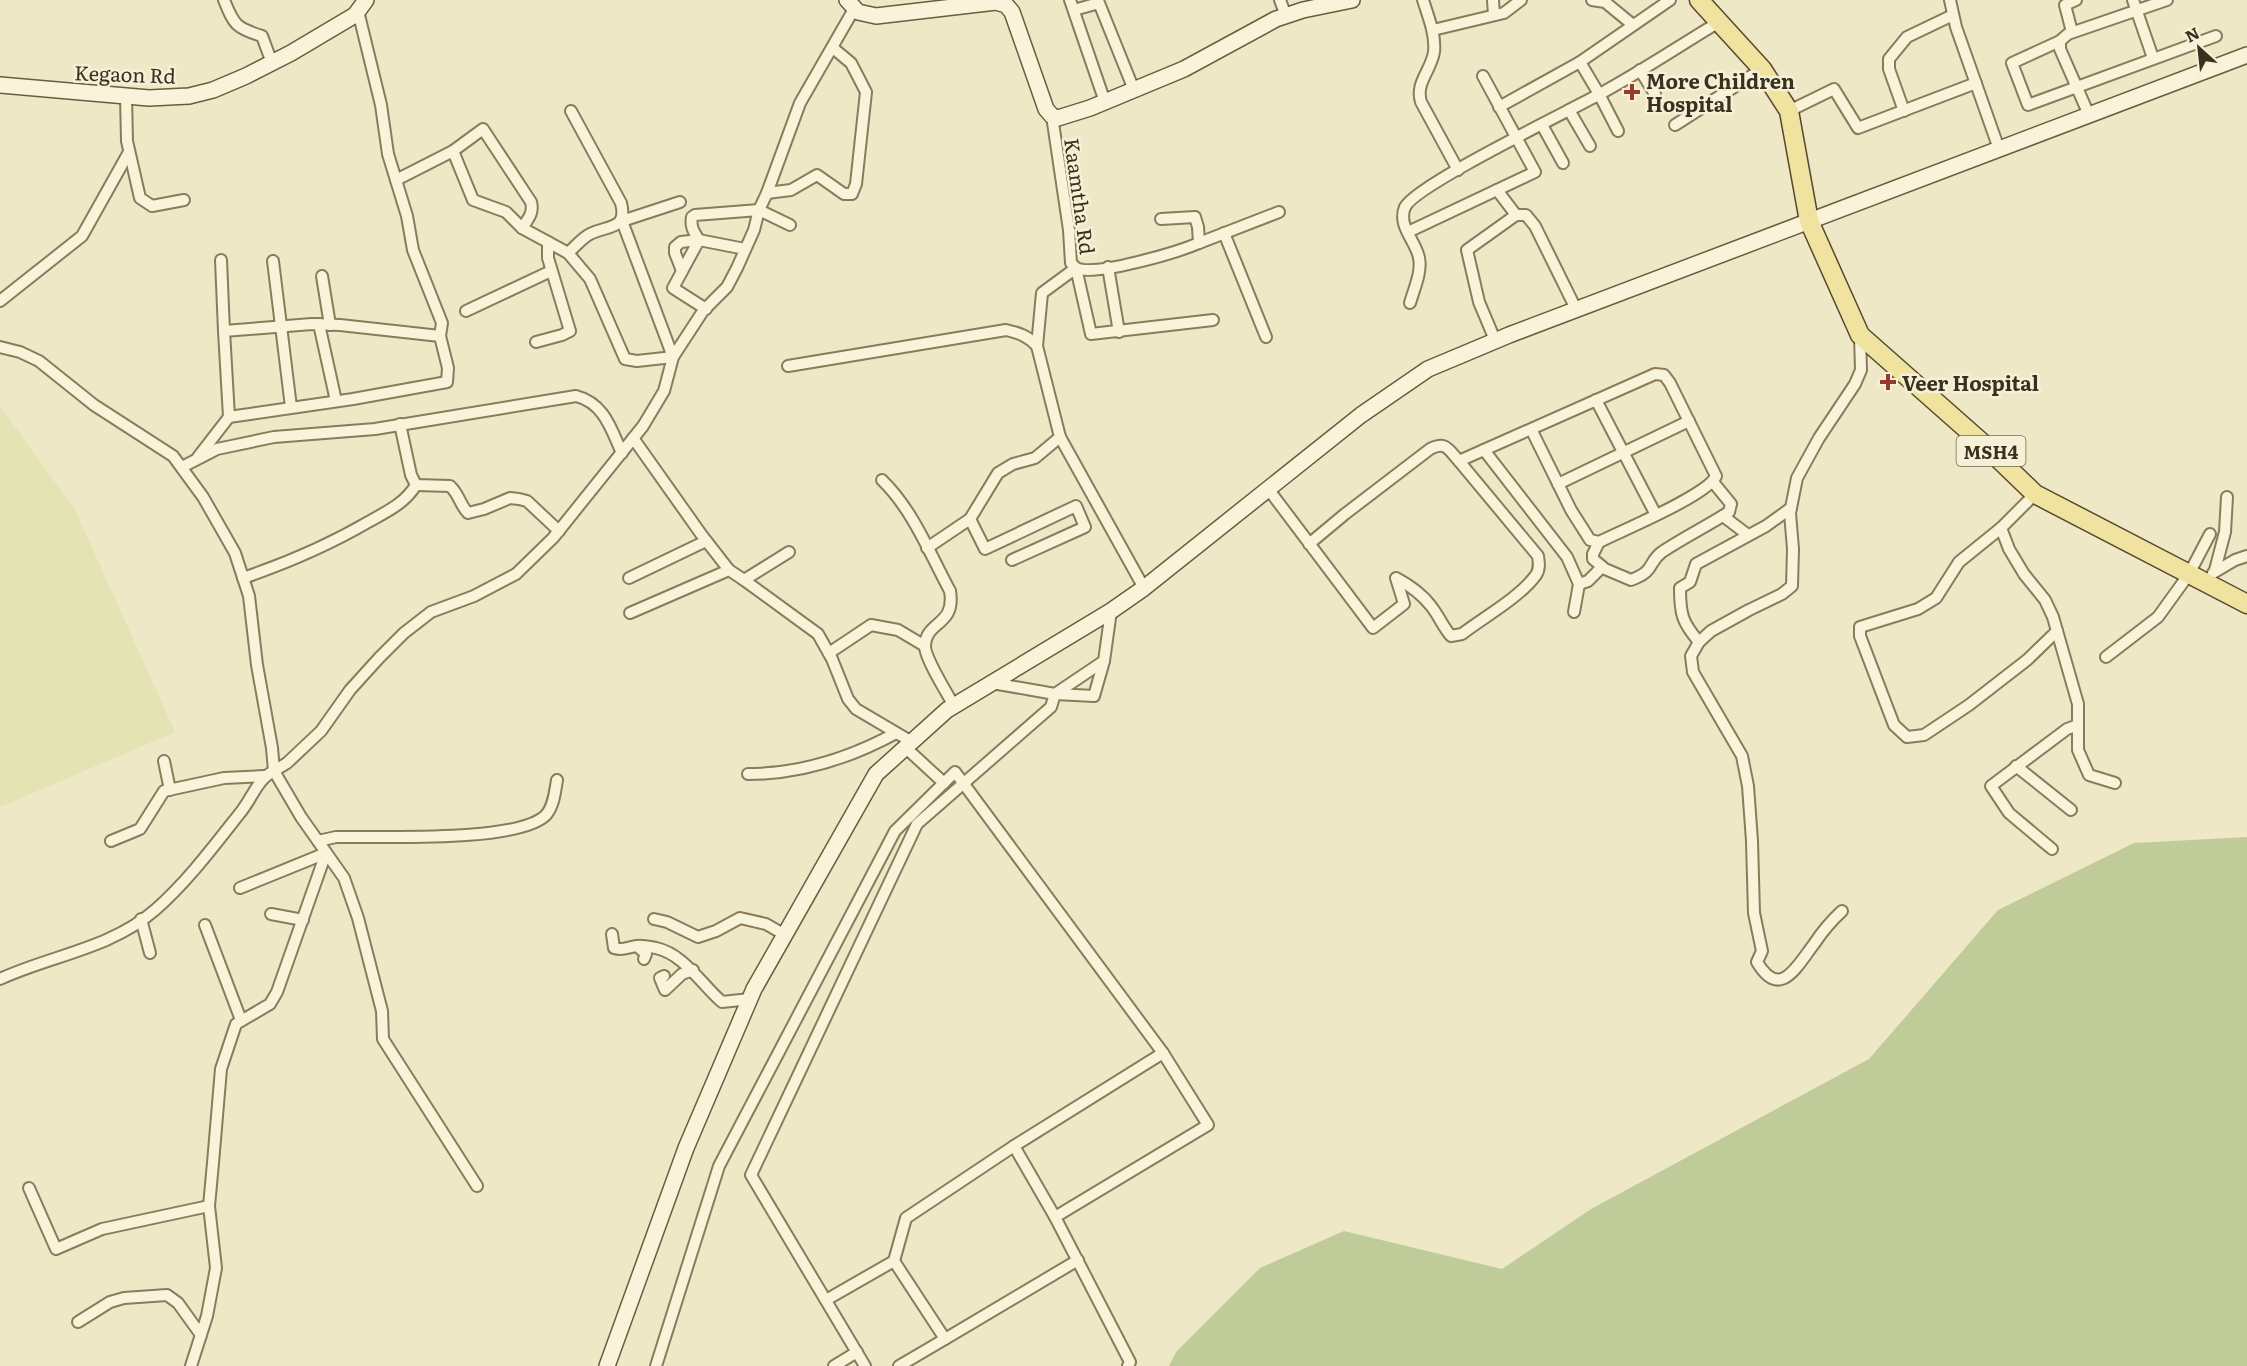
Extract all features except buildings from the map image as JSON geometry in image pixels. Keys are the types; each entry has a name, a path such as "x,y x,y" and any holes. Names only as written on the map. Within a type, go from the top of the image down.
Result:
{"main road":[{"name":"MSH4","path":"1699,0 1762,69 1789,111 1809,221 1860,335 1980,441 2035,494 2188,574 2210,577 2247,604"}],"street":[{"path":"224,0 231,18 241,29 261,36 272,63"},
{"path":"1280,0 1286,16"},
{"path":"0,979 89,949 154,911 218,841 269,773 286,763 321,731 350,690 404,633 431,612 474,596 516,574 559,531 643,426 664,391 673,357 706,309 726,287 745,249 800,103 833,48 850,5 876,16 1012,2 1012,12 1046,109 1052,116 1058,118 1106,102 1184,69 1276,19 1352,0"},
{"path":"1423,0 1433,30 1434,51 1419,94 1421,102 1458,170"},
{"path":"1493,0 1494,15"},
{"path":"1433,30 1504,13 1521,0"},
{"path":"1592,0 1605,2 1634,25"},
{"path":"1499,106 1580,62 1670,0"},
{"path":"1950,0 1953,15 1999,149"},
{"path":"2072,32 2065,5 2076,0"},
{"path":"2167,0 2135,5 2072,32 2060,41 2012,63 2028,105 2216,36"},
{"path":"1106,102 1072,5 1099,3 1134,90"},
{"path":"229,417 447,382 448,368 440,336 442,323 413,250 407,216 388,154 362,5"},
{"name":"Kegaon Rd","path":"0,85 126,96 189,96 213,90 272,63 332,29 362,5"},
{"path":"2135,5 2153,58"},
{"path":"1904,111 1889,69 1889,58 1907,37 1953,15"},
{"path":"1410,303 1418,277 1420,259 1403,222 1404,212 1410,200 1458,170 1599,94 1719,22"},
{"path":"2060,41 2060,49 2089,115"},
{"path":"767,193 791,190 817,175 844,194 852,194 856,184 866,92 851,63 833,48"},
{"path":"607,1366 686,1148 750,999 876,774 954,705 1111,611 1144,588 1361,415 1428,369 1495,340 2247,55"},
{"path":"1580,62 1618,131"},
{"path":"1675,125 1762,69"},
{"path":"1640,70 1655,94"},
{"path":"1408,232 1535,172 1483,76"},
{"path":"1789,111 1834,89 1858,128 1976,83"},
{"path":"126,96 129,152 140,198 152,206 183,200"},
{"path":"1569,110 1590,146"},
{"path":"571,111 621,203 624,215 622,221 673,357"},
{"name":"Kaamtha Rd","path":"1052,116 1069,230 1071,263 1076,268 1091,334 1213,320"},
{"path":"1542,125 1563,163"},
{"path":"396,180 453,151 483,129 531,202 533,208 530,217 522,228"},
{"path":"453,151 473,200 506,212 522,228 568,254 590,279 626,359 637,361 673,357"},
{"path":"0,302 82,236 129,152"},
{"path":"1497,190 1516,215"},
{"path":"568,254 588,235 680,202"},
{"path":"699,240 692,230 692,217 695,215 759,210 790,225"},
{"path":"1144,588 1060,437 1037,346 1042,293 1076,268 1082,271 1108,267 1177,252 1279,212"},
{"path":"1495,340 1479,302 1467,250 1516,215 1526,215 1535,226 1576,309"},
{"path":"1161,219 1195,217 1199,243"},
{"path":"1224,233 1266,337"},
{"path":"699,240 673,288 706,309"},
{"path":"682,271 675,253 675,246 681,242 699,240 745,249"},
{"path":"536,342 570,331 551,271 548,242"},
{"path":"196,460 229,417 221,260"},
{"path":"273,261 291,407"},
{"path":"1108,267 1119,332"},
{"path":"466,311 551,271"},
{"path":"322,276 325,324 336,401"},
{"path":"224,331 325,324 440,336"},
{"path":"788,366 1006,330 1030,339 1037,346"},
{"path":"1842,911 1791,975 1785,979 1776,980 1764,974 1757,962 1762,951 1754,913 1748,786 1742,756 1693,672 1691,656 1699,642 1711,631 1782,594 1792,586 1791,508 1797,478 1818,438 1839,409 1862,370 1860,335"},
{"path":"0,347 20,352 39,362 94,405 173,456 203,497 229,541 249,596 257,665 272,748 269,773 344,879 358,918 382,1011 383,1039 477,1186"},
{"path":"1459,461 1596,400 1655,374 1664,375 1670,383 1716,476 1713,482 1656,515 1599,542 1590,540 1571,510 1531,429"},
{"path":"182,467 217,449 274,437 375,429 576,396 586,399 603,413 622,453"},
{"path":"1596,400 1656,515"},
{"path":"1558,484 1689,421"},
{"path":"400,424 411,475 416,485"},
{"path":"927,548 970,519 999,473 1013,464 1035,458 1060,437"},
{"path":"633,438 729,570 818,634 829,653 848,699 856,709 896,733 944,783"},
{"path":"1269,490 1373,628 1404,604 1396,578 1419,593 1432,607 1451,636 1462,634 1516,594 1536,574 1539,566 1538,556 1459,461 1445,446 1439,444 1430,448 1310,544"},
{"path":"1484,450 1567,557 1579,584 1574,612"},
{"path":"882,480 895,494 950,591 952,602 947,617 931,630 925,646 927,656 954,705"},
{"path":"1599,542 1593,559 1602,567 1631,580 1640,577 1650,571 1660,553 1729,512 1731,504 1713,482"},
{"path":"243,578 281,565 331,543 408,498 416,485"},
{"path":"416,485 450,486 468,513 510,498 527,501 559,531"},
{"path":"2035,494 2001,528 1959,562 1936,598 1918,609 1860,627 1860,636 1894,725 1907,737 1924,735 1994,687 2057,631"},
{"path":"2210,577 2226,532 2227,497"},
{"path":"970,519 985,549 1093,498"},
{"path":"1012,560 1085,527 1076,506"},
{"path":"1699,642 1685,625 1680,610 1680,588 1690,582 1696,564 1766,526 1791,508"},
{"path":"1724,516 1748,535"},
{"path":"2001,528 2009,549 2024,574 2045,600 2057,631 2078,704 2078,750 2089,775 2115,783"},
{"path":"2106,657 2158,617 2188,574 2210,534"},
{"path":"629,578 706,541"},
{"path":"744,580 789,552"},
{"path":"2210,577 2247,556"},
{"path":"1579,584 1588,581 1602,567"},
{"path":"630,613 729,570"},
{"path":"992,683 1056,694 1094,696 1104,661 1111,611"},
{"path":"829,653 871,625 898,630 925,646"},
{"path":"865,1366 751,1175 917,824 1051,707 1056,694 1104,661"},
{"path":"2052,849 2009,813 1991,786 2016,765 2067,729 2078,725"},
{"path":"748,774 785,773 830,762 856,753 896,733"},
{"path":"164,761 170,790"},
{"path":"2016,765 2071,810"},
{"path":"657,1366 719,1166 895,831 955,772 1163,1053 1208,1125 1055,1217"},
{"path":"111,841 140,829 165,791 224,778 269,773"},
{"path":"318,841 336,837 494,833 530,824 546,815 553,802 557,780"},
{"path":"240,888 326,853"},
{"path":"191,1366 207,1316 216,1268 210,1206 221,1069 233,1028 241,1020 270,1004 277,992 326,853"},
{"path":"271,914 303,920"},
{"path":"654,919 667,922 698,937 716,931 740,918 766,924 785,935"},
{"path":"141,919 150,953"},
{"path":"206,925 241,1020"},
{"path":"612,934 614,948 622,951 637,946 659,948 693,970 709,991 722,1002 750,999"},
{"path":"637,946 646,954 644,960"},
{"path":"664,976 660,978 665,990 682,974 693,970"},
{"path":"826,1300 894,1261 906,1218 1014,1146 1163,1053"},
{"path":"1014,1146 1078,1260 1130,1362 1128,1366"},
{"path":"29,1188 56,1249 102,1229 210,1206"},
{"path":"899,1366 1078,1260"},
{"path":"894,1261 945,1339"},
{"path":"78,1322 110,1302 124,1298 167,1294 178,1303 201,1335"},
{"path":"834,1366 857,1352"}],"green space":[{"path":"0,406 75,510 175,732 0,807"},
{"path":"2247,837 2247,1366 1169,1366 1176,1352 1260,1268 1344,1231 1502,1269 1591,1209 1869,1059 1998,910 2134,843"}],"place":[{"name":"More Children Hospital","path":"1632,92"},
{"name":"Veer Hospital","path":"1888,382"}]}
